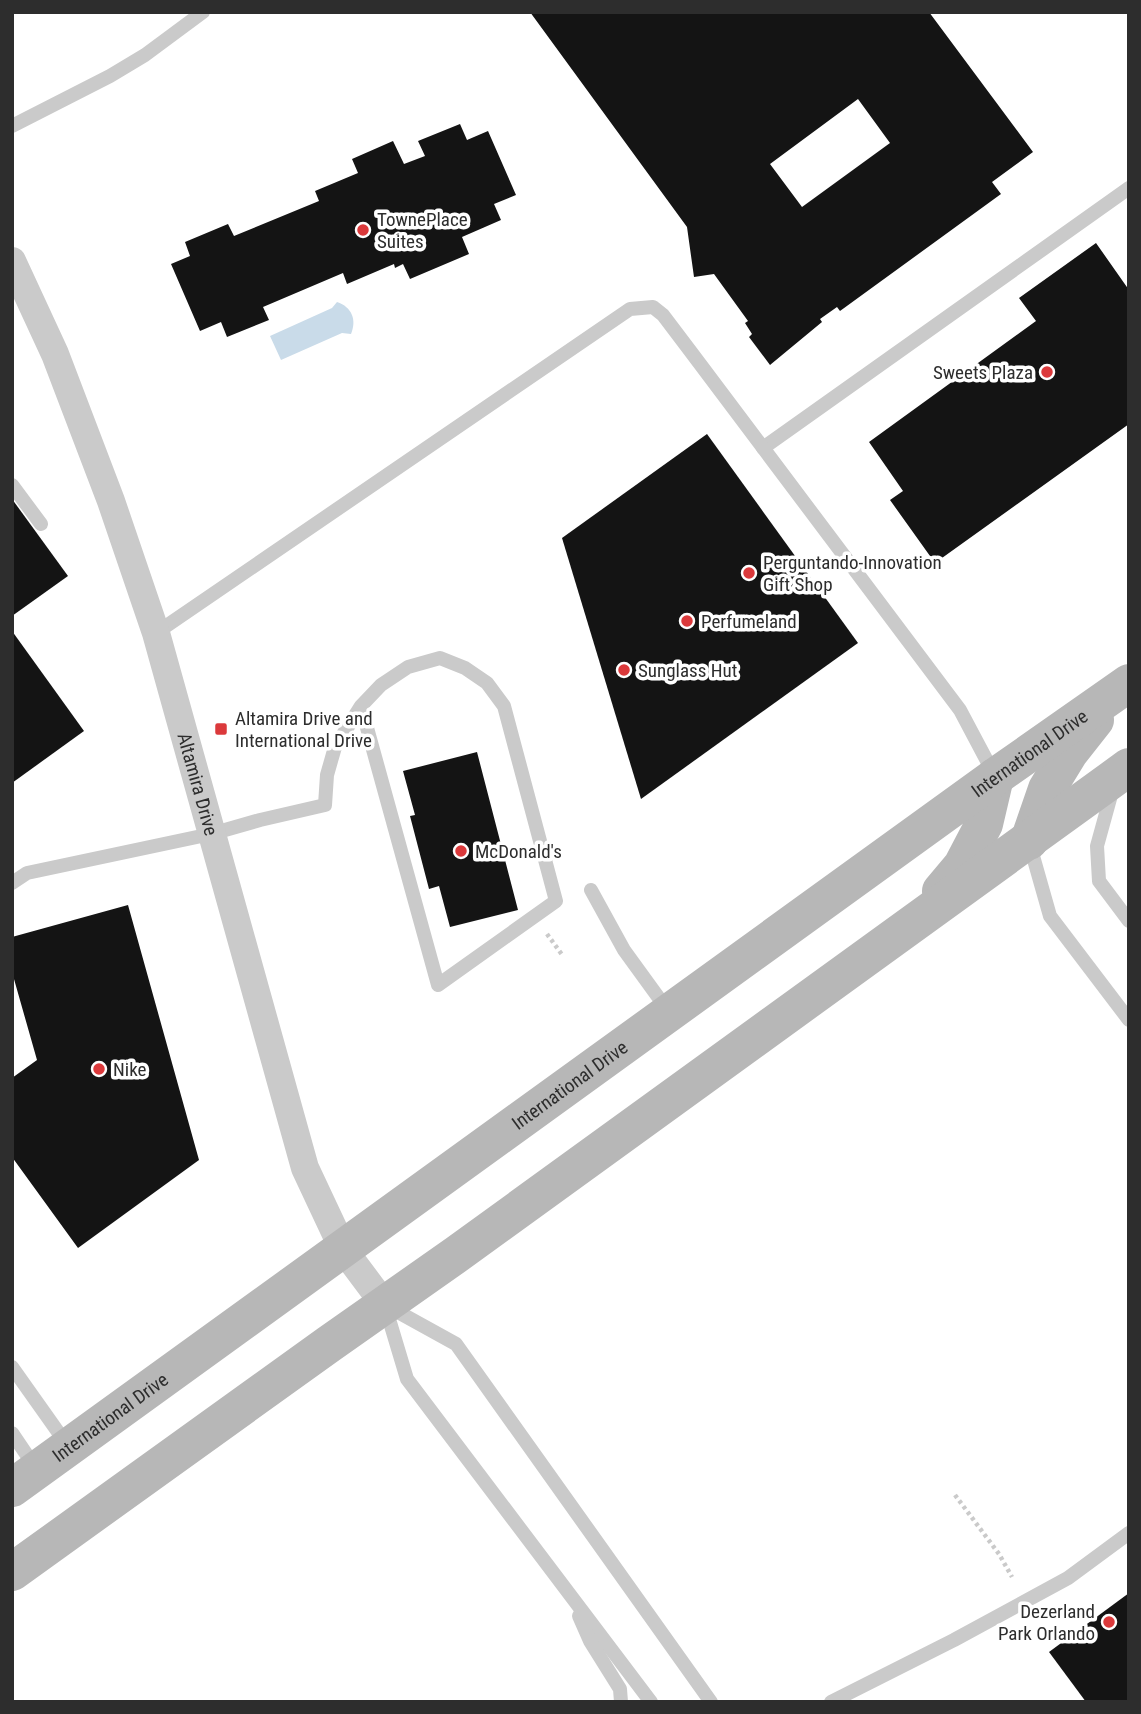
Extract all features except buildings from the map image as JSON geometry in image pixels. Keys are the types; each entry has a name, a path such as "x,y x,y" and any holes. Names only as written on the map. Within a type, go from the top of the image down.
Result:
{"street":[{"name":"Altamira Drive","path":"12,261 60,366 111,500 156,633 305,1168 343,1249 384,1304"},
{"name":"International Drive","path":"25,1479 995,777 1125,686"},
{"path":"1029,841 1047,789 1069,753 1125,686"},
{"path":"12,1572 457,1254 1122,772"},
{"path":"918,920 962,866 984,824 995,777"}],"lane":[{"path":"12,126 110,76 145,55 203,12"},
{"path":"764,448 1129,188"},
{"path":"156,633 630,309 653,307 663,315 960,710 995,777"},
{"path":"12,485 41,524"},
{"path":"12,883 27,873 211,834 325,805 327,775 335,747 361,706 381,685 408,667 440,658 465,668 486,683 504,706 555,901 438,985 361,706"},
{"path":"1122,772 1097,846 1099,881 1129,921"},
{"path":"1029,841 1050,916 1129,1020"},
{"path":"591,890 624,950 670,1013"},
{"path":"384,1304 407,1379 651,1702"},
{"path":"384,1304 456,1343 711,1702"},
{"path":"12,1367 69,1447"},
{"path":"12,1433 25,1479"},
{"path":"831,1702 1068,1578 1129,1533"},
{"path":"570,1596 590,1641 620,1689 621,1702"}],"path":[{"path":"546,933 563,956"},
{"path":"955,1495 999,1554 1012,1577"}],"water":[{"path":"337,302 346,307 352,315 351,334 342,333 281,360 270,336 332,308"}],"place":[{"name":"TownePlace Suites","path":"363,230"},
{"name":"Sweets Plaza","path":"1047,372"},
{"name":"Perguntando-Innovation Gift Shop","path":"749,573"},
{"name":"Perfumeland","path":"687,621"},
{"name":"Sunglass Hut","path":"624,670"},
{"name":"Altamira Drive and International Drive","path":"221,729"},
{"name":"McDonald's","path":"461,851"},
{"name":"Nike","path":"99,1069"},
{"name":"Dezerland Park Orlando","path":"1109,1622"}]}
